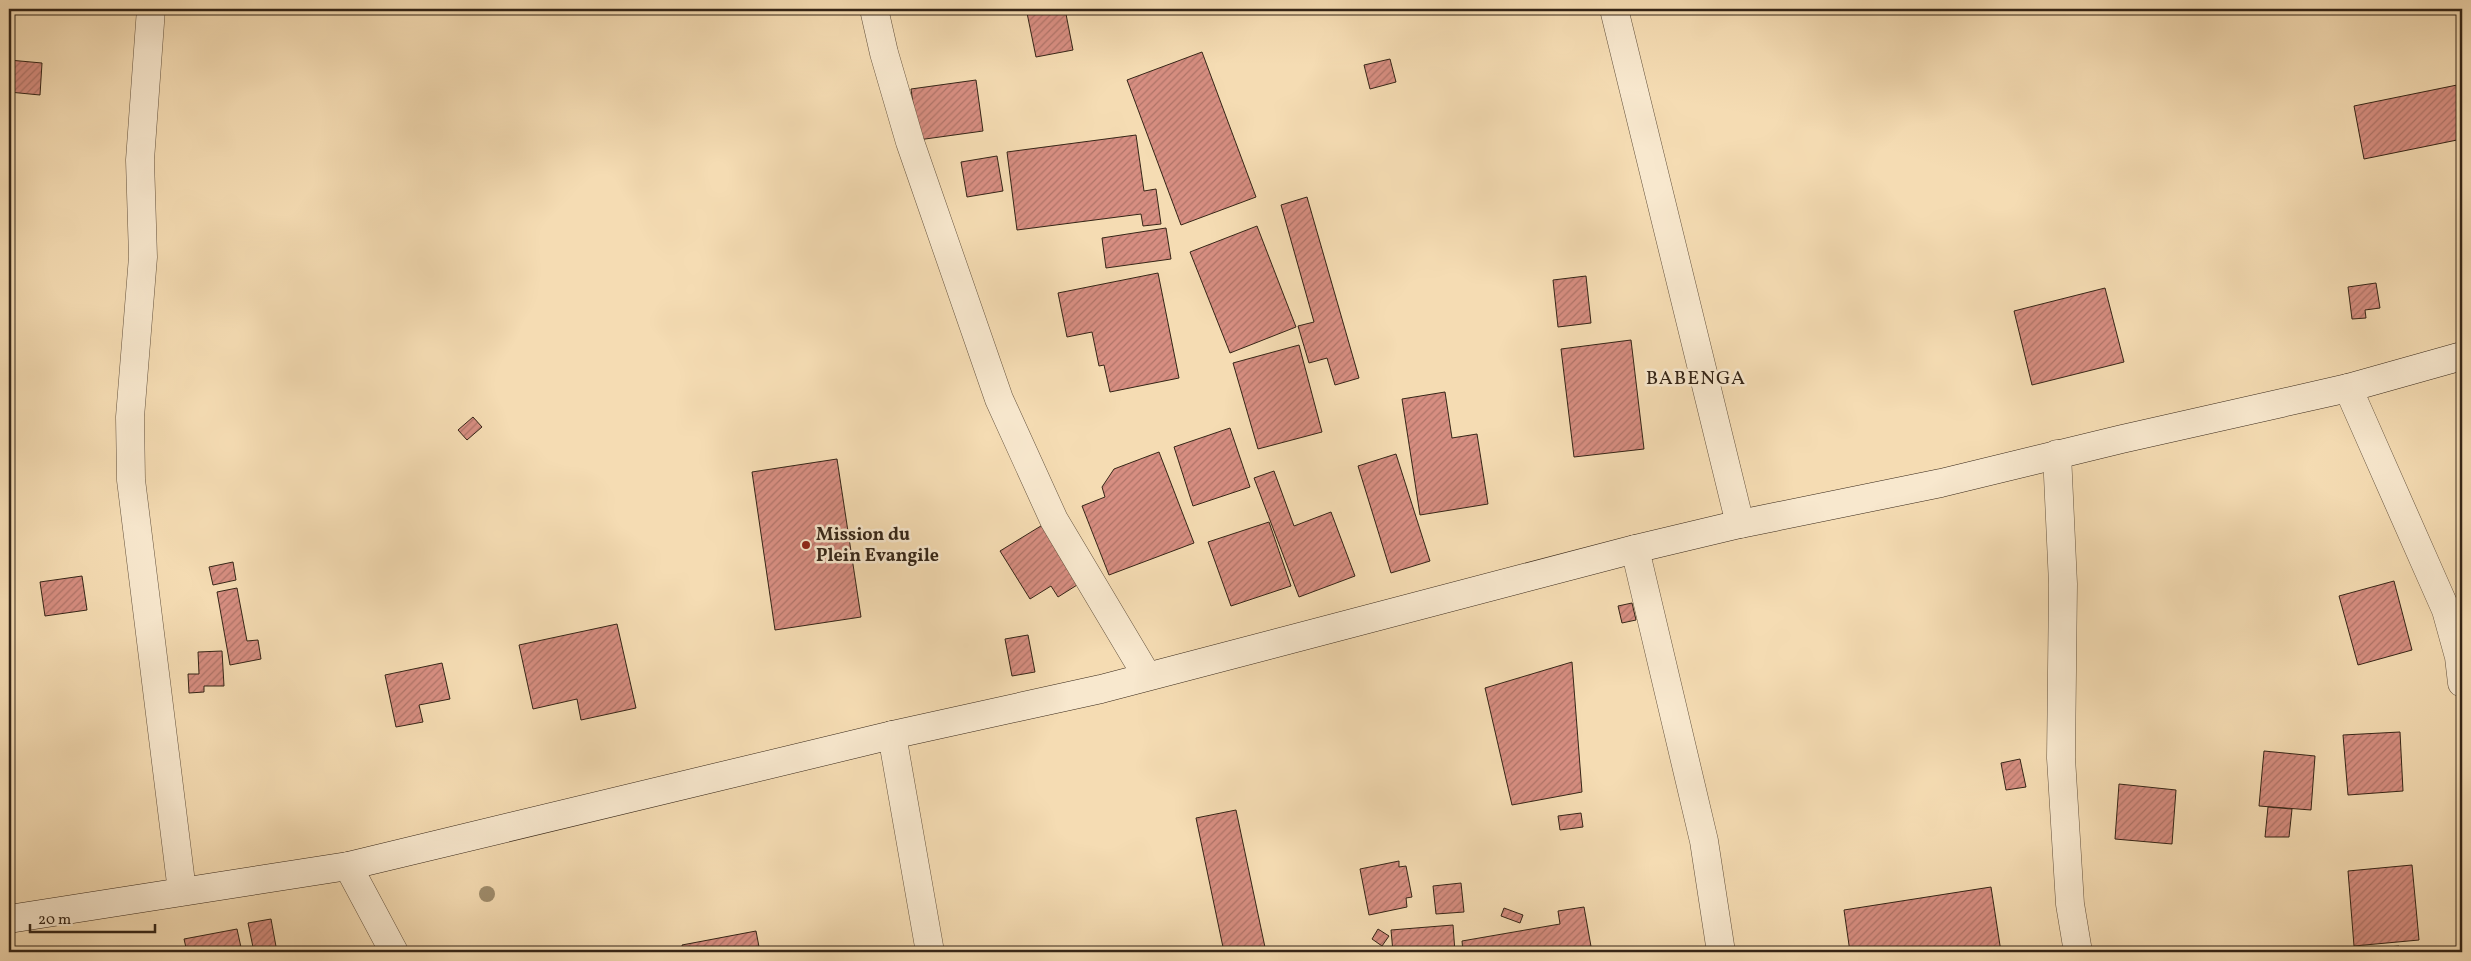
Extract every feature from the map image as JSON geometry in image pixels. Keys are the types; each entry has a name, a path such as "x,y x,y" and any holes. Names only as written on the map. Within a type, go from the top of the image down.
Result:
{"street":[{"path":"151,9 140,160 143,257 130,417 130,480 182,891"},
{"path":"874,9 884,53 910,142 999,399 1054,520 1147,676"},
{"path":"1614,9 1740,524"},
{"path":"9,919 348,866 892,735 1101,689 1740,524 1941,483 2057,454 2348,388 2462,356"},
{"path":"2348,388 2446,610 2459,657 2462,683"},
{"path":"2057,454 2063,584 2061,758 2070,904 2078,952"},
{"path":"1635,550 1704,841 1721,952"},
{"path":"892,735 930,952"},
{"path":"348,866 394,952"}],"building":[{"path":"1047,9 1065,9 1073,50 1036,57 1027,13"},
{"path":"1202,52 1256,197 1181,225 1127,80"},
{"path":"1390,59 1396,82 1370,89 1364,65"},
{"path":"9,60 42,63 40,95 9,92"},
{"path":"976,80 983,131 918,140 911,89"},
{"path":"2462,84 2462,139 2364,159 2354,106"},
{"path":"1136,135 1144,191 1156,189 1161,224 1143,226 1141,214 1017,230 1007,152"},
{"path":"997,156 1003,191 967,197 961,162"},
{"path":"1307,197 1359,378 1335,385 1327,358 1309,363 1298,326 1314,322 1281,205"},
{"path":"1257,226 1296,327 1230,353 1190,252"},
{"path":"1166,228 1171,259 1106,268 1102,238"},
{"path":"1158,273 1179,378 1110,392 1104,365 1099,366 1092,332 1067,337 1058,293"},
{"path":"1586,276 1591,323 1558,327 1553,280"},
{"path":"2376,283 2380,308 2365,310 2366,318 2352,319 2348,287"},
{"path":"2105,288 2124,362 2032,385 2014,311"},
{"path":"1631,340 1644,449 1574,457 1561,349"},
{"path":"1299,345 1322,432 1258,449 1233,363"},
{"path":"1445,392 1452,438 1477,434 1488,504 1420,515 1402,399"},
{"path":"473,417 482,427 467,440 458,430"},
{"path":"1230,428 1250,487 1193,506 1174,447"},
{"path":"1159,452 1194,543 1109,575 1082,506 1105,497 1102,487 1114,469"},
{"path":"1396,454 1430,561 1391,573 1358,466"},
{"name":"Mission du Plein Evangile","path":"837,459 861,617 775,630 752,472"},
{"path":"1274,471 1294,526 1331,512 1355,576 1299,597 1254,478"},
{"path":"1049,521 1085,580 1058,597 1051,586 1030,599 1000,551"},
{"path":"1269,522 1291,586 1231,606 1208,542"},
{"path":"233,562 236,580 213,585 209,567"},
{"path":"82,576 87,610 45,616 40,582"},
{"path":"2394,581 2412,650 2358,665 2339,596"},
{"path":"237,588 247,641 258,640 261,659 230,665 217,592"},
{"path":"1632,603 1636,620 1622,623 1618,606"},
{"path":"617,624 636,708 581,720 577,699 533,709 519,645"},
{"path":"1028,635 1035,672 1012,676 1005,639"},
{"path":"222,651 224,686 204,686 204,692 189,693 188,674 199,674 198,652"},
{"path":"1572,662 1582,792 1512,805 1485,688"},
{"path":"442,663 450,699 419,705 423,722 396,727 385,675"},
{"path":"2400,732 2403,791 2348,795 2343,735"},
{"path":"2264,751 2315,756 2311,810 2259,806"},
{"path":"2020,759 2026,787 2006,790 2001,763"},
{"path":"2119,784 2176,790 2172,844 2115,839"},
{"path":"2268,807 2292,809 2289,837 2265,837"},
{"path":"1236,810 1266,952 1224,952 1196,818"},
{"path":"1581,813 1583,827 1560,830 1558,816"},
{"path":"1399,861 1399,867 1406,866 1412,897 1406,898 1407,907 1369,915 1360,869"},
{"path":"2412,865 2419,940 2354,946 2348,871"},
{"path":"1461,883 1464,912 1436,914 1433,886"},
{"path":"1991,887 2001,952 1850,952 1844,910"},
{"path":"1584,907 1592,952 1463,952 1462,941 1560,924 1558,911"},
{"path":"1504,908 1523,915 1520,923 1501,916"},
{"path":"271,919 277,952 254,952 248,923"},
{"path":"1453,925 1455,952 1393,952 1391,930"},
{"path":"237,929 242,952 187,952 184,939"},
{"path":"1378,929 1389,936 1382,946 1372,939"},
{"path":"756,931 760,952 683,952 682,945"},
{"path":"2399,946 2400,952 2378,952 2377,948"}],"place":[{"name":"Mission du Plein Evangile","path":"806,545"}],"district":[{"name":"BABENGA","path":"1696,379"}]}
